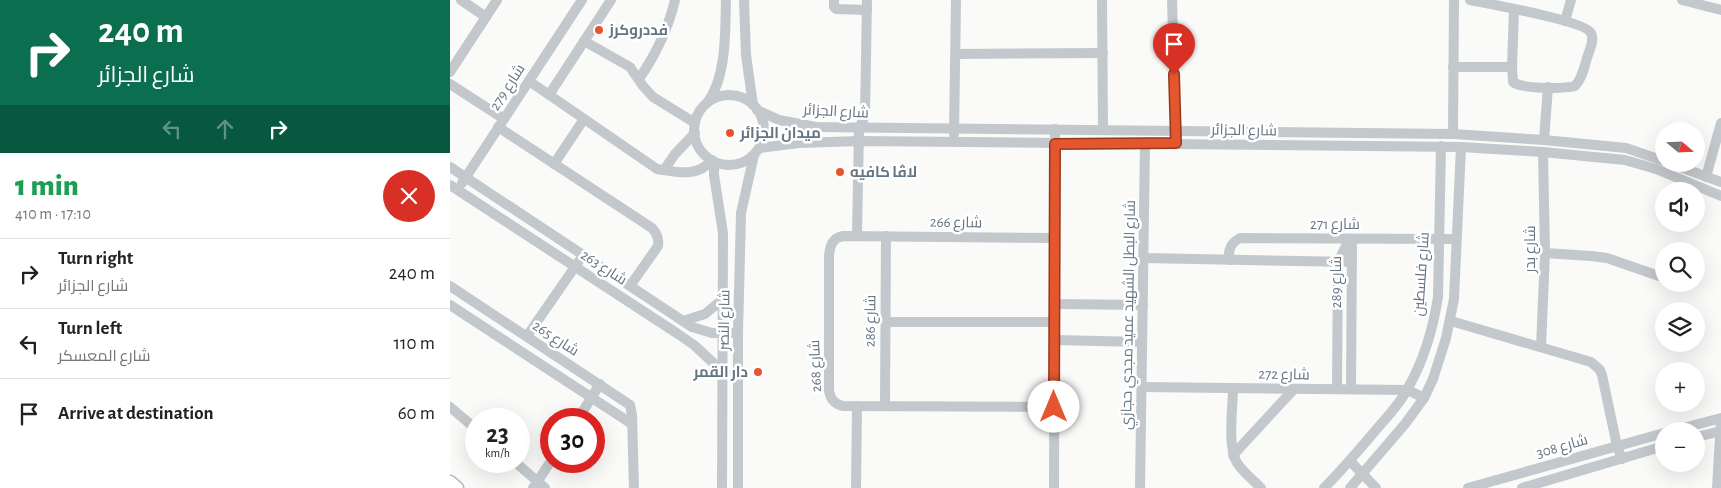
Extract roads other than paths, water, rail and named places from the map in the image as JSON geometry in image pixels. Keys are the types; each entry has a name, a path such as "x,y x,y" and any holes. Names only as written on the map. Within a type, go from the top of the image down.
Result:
{"main road":[{"path":"450,482 457,488"}],"street":[{"path":"461,0 486,17"},
{"path":"450,72 497,0"},
{"name":"شارع 279","path":"454,187 466,177 582,0"},
{"path":"549,95 611,0"},
{"path":"639,79 658,49 668,25 675,0"},
{"path":"664,170 695,128 702,110 713,95 724,52 726,0"},
{"path":"744,0 746,55 755,107"},
{"path":"834,0 834,7 836,9 867,5 865,116 860,128 859,141 857,235"},
{"path":"954,142 956,0"},
{"path":"1102,0 1103,130"},
{"path":"1172,0 1176,143"},
{"path":"1453,134 1454,0"},
{"path":"1470,0 1565,21 1584,26 1589,30 1592,35 1592,41 1579,82 1575,86 1569,88 1515,84 1512,79 1514,10"},
{"path":"1565,21 1571,0"},
{"path":"1682,0 1721,10"},
{"path":"584,41 630,67 653,97 695,128 700,149 713,161 724,165 735,165 745,161 757,152 764,133 762,117 755,107 745,99 736,96 717,98 708,102 702,110"},
{"path":"956,54 1103,53"},
{"path":"1453,67 1512,67"},
{"path":"529,81 657,169 675,173 690,173 706,168 713,161"},
{"path":"450,84 554,164 657,233 659,239 658,246 630,286"},
{"path":"1544,140 1548,87"},
{"name":"شارع الجزائر","path":"755,107 779,120 816,127 1453,134 1626,148 1655,158"},
{"path":"554,164 584,119"},
{"path":"1706,177 1721,123"},
{"path":"1054,488 1055,129"},
{"path":"1215,131 1216,145"},
{"path":"1296,132 1296,146"},
{"name":"شارع الجزائر","path":"757,152 781,144 859,141 1441,146 1543,152 1625,160 1656,169 1721,196"},
{"name":"شارع البطل الشهيد عميد مجدي حجازي","path":"1140,488 1145,143"},
{"name":"شارع فلسطين","path":"1324,488 1392,412 1408,390 1425,352 1438,297 1441,146"},
{"path":"1336,475 1350,488 1405,424 1424,398 1433,379 1451,321 1454,299 1461,147"},
{"name":"شارع النصر","path":"738,488 738,333 741,213 757,152"},
{"name":"شارع بدر","path":"1541,347 1546,253 1543,152"},
{"name":"شارع النصر","path":"713,161 723,233 722,488"},
{"name":"شارع 263","path":"450,167 683,321 702,331 738,333"},
{"path":"1693,172 1721,182"},
{"name":"شارع 263","path":"454,187 694,345 722,371 738,378"},
{"name":"شارع 266","path":"857,235 1055,238"},
{"name":"شارع 268","path":"857,235 838,236 830,245 829,390 835,402 843,406 1054,407"},
{"name":"شارع 286","path":"885,406 886,236"},
{"name":"شارع 271","path":"1229,260 1230,246 1240,238 1456,239"},
{"name":"شارع 289","path":"1337,389 1338,262 1352,239"},
{"name":"شارع 289","path":"1351,389 1352,239"},
{"path":"1546,253 1607,258 1655,275"},
{"path":"527,336 583,254"},
{"path":"1143,258 1352,262"},
{"path":"450,305 454,288"},
{"name":"شارع 265","path":"454,288 630,405 632,410 634,488"},
{"path":"683,321 705,314 723,299"},
{"path":"1054,304 1143,305"},
{"name":"شارع 265","path":"450,305 632,424"},
{"path":"1451,321 1591,362 1600,370 1602,376 1617,446 1622,458"},
{"path":"886,322 1054,322"},
{"path":"1054,340 1142,342"},
{"path":"1425,352 1440,356"},
{"path":"585,408 600,384"},
{"name":"شارع 272","path":"1142,387 1408,390 1424,398"},
{"path":"1233,388 1233,455 1239,467 1262,488"},
{"path":"1233,455 1294,389"},
{"path":"856,488 858,406"},
{"path":"450,407 465,420"},
{"path":"1705,423 1721,419 1717,488"},
{"path":"1705,435 1721,431"},
{"name":"شارع 308","path":"1472,488 1655,436"},
{"name":"شارع 308","path":"1522,488 1655,449"},
{"path":"1580,457 1583,470"},
{"path":"1350,461 1376,488"},
{"path":"1529,471 1533,485"},
{"path":"526,473 539,486 545,473"}],"place":[{"name":"فددروكرز","path":"599,30"},
{"name":"ميدان الجزائر","path":"730,133"},
{"name":"لاڤا كافيه","path":"840,172"},
{"name":"دار القمر","path":"758,372"}]}
